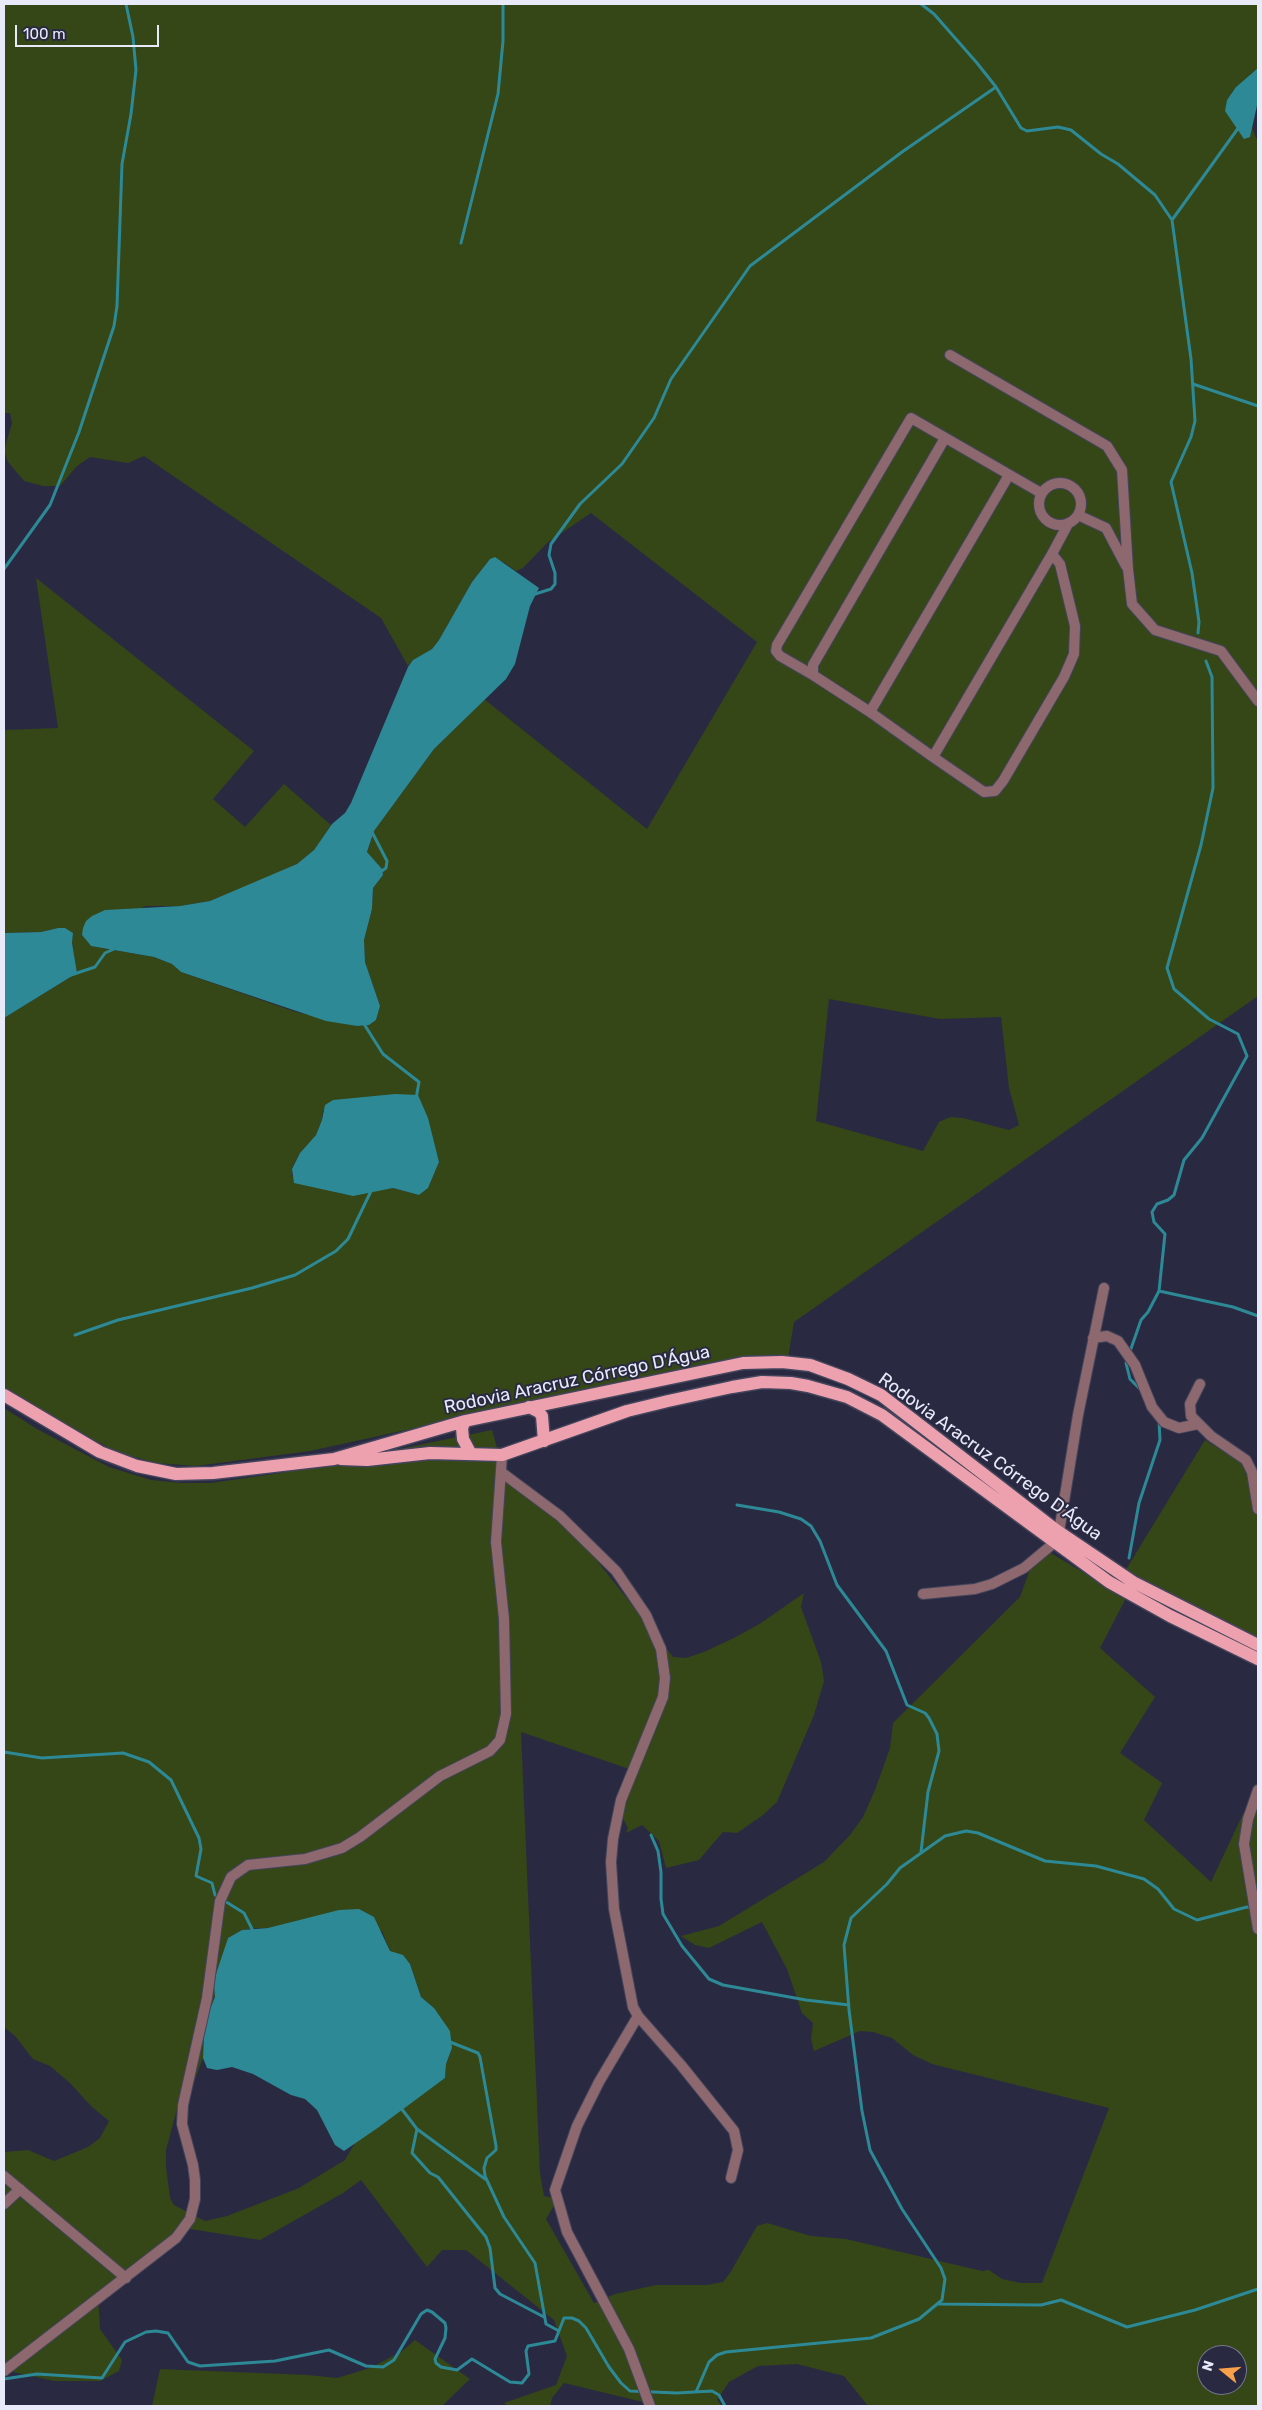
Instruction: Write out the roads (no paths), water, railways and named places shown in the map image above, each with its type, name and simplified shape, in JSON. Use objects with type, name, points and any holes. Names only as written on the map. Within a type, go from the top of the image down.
[{"type":"main road","name":"Rodovia Aracruz Córrego D'Água","points":[[334,1459],[465,1421],[744,1362],[782,1362],[810,1365],[848,1379],[881,1396],[1127,1593],[1258,1659]]},
{"type":"main road","name":"Rodovia Aracruz Córrego D'Água","points":[[4,1394],[100,1452],[137,1466],[176,1474],[213,1472],[334,1459],[367,1460],[430,1453],[502,1455],[627,1411],[732,1386],[776,1382],[808,1386],[847,1397],[882,1415],[1056,1537],[1133,1582],[1258,1645]]},
{"type":"main road","points":[[529,1407],[539,1412],[542,1416],[544,1441]]},
{"type":"main road","points":[[465,1421],[462,1428],[463,1439],[471,1454]]},
{"type":"street","points":[[950,355],[1108,446],[1122,470],[1132,604],[1155,630],[1221,651],[1258,701]]},
{"type":"street","points":[[1041,493],[911,418],[777,645],[776,651],[780,656],[870,712],[984,792],[995,791],[1003,781],[1064,677],[1074,654],[1075,626],[1060,564],[1052,554]]},
{"type":"street","points":[[813,675],[813,665],[817,655],[945,438]]},
{"type":"street","points":[[870,712],[1009,475]]},
{"type":"street","points":[[933,757],[1068,524],[1078,515],[1081,502],[1080,496],[1071,486],[1058,483],[1051,484],[1041,493],[1038,506],[1043,519],[1055,526],[1068,524]]},
{"type":"street","points":[[1078,515],[1106,528],[1128,569]]},
{"type":"street","points":[[923,1594],[975,1589],[992,1584],[1024,1568],[1056,1537],[1104,1288]]},
{"type":"street","points":[[1093,1338],[1111,1336],[1128,1353],[1152,1407],[1164,1422],[1179,1428],[1198,1424]]},
{"type":"street","points":[[1200,1384],[1189,1410],[1193,1420],[1246,1460],[1252,1472],[1258,1509]]},
{"type":"street","points":[[4,2370],[126,2278],[176,2238],[187,2226],[192,2213],[195,2180],[182,2124],[183,2105],[207,1998],[220,1901],[231,1877],[248,1865],[305,1859],[342,1848],[360,1837],[440,1776],[490,1751],[500,1740],[506,1714],[504,1627],[496,1542],[502,1455]]},
{"type":"street","points":[[501,1472],[560,1516],[616,1571],[646,1615],[661,1649],[665,1678],[663,1697],[621,1800],[613,1839],[611,1862],[614,1909],[630,1998],[638,2016],[681,2065],[734,2131],[738,2150],[730,2178]]},
{"type":"street","points":[[1258,1790],[1248,1819],[1244,1844],[1258,1929]]},
{"type":"street","points":[[638,2016],[599,2082],[577,2126],[555,2190],[567,2232],[629,2349],[650,2406]]},
{"type":"street","points":[[4,2176],[126,2278]]},
{"type":"street","points":[[4,2204],[20,2189]]},
{"type":"waterway","points":[[4,569],[50,505],[79,432],[114,326],[117,306],[122,164],[131,114],[136,70],[133,37],[126,4]]},
{"type":"waterway","points":[[461,243],[498,94],[503,41],[503,4]]},
{"type":"waterway","points":[[921,4],[934,14],[977,63],[996,87],[1021,128],[1027,131],[1058,127],[1071,130],[1101,154],[1118,164],[1155,195],[1172,220],[1191,359],[1195,421],[1191,437],[1171,482],[1192,573],[1199,622],[1198,633]]},
{"type":"waterway","points":[[532,595],[551,589],[555,584],[555,573],[549,555],[551,544],[580,504],[622,464],[654,418],[671,379],[750,266],[902,152],[996,87]]},
{"type":"waterway","points":[[1172,220],[1239,127]]},
{"type":"waterway","points":[[1193,384],[1258,406]]},
{"type":"waterway","points":[[1141,1390],[1130,1379],[1126,1363],[1141,1320],[1148,1312],[1159,1291],[1165,1234],[1154,1222],[1152,1212],[1157,1204],[1168,1200],[1174,1195],[1184,1160],[1202,1138],[1247,1056],[1238,1034],[1209,1019],[1174,989],[1167,968],[1201,845],[1213,788],[1212,677],[1206,661]]},
{"type":"waterway","points":[[372,832],[387,861],[386,868],[379,873]]},
{"type":"waterway","points":[[71,975],[95,967],[105,953],[114,949]]},
{"type":"waterway","points":[[364,1024],[383,1054],[419,1082],[416,1099]]},
{"type":"waterway","points":[[75,1335],[118,1320],[252,1288],[295,1275],[336,1251],[348,1239],[372,1189]]},
{"type":"waterway","points":[[1159,1291],[1233,1307],[1258,1316]]},
{"type":"waterway","points":[[1129,1558],[1139,1503],[1160,1440],[1159,1421]]},
{"type":"waterway","points":[[737,1505],[779,1512],[801,1519],[811,1526],[820,1541],[837,1585],[886,1651],[907,1705],[925,1713],[929,1718],[937,1734],[939,1751],[928,1792],[921,1852]]},
{"type":"waterway","points":[[4,1752],[42,1758],[123,1753],[149,1762],[171,1780],[199,1838],[201,1849],[196,1876],[212,1883],[215,1895],[244,1913],[253,1931]]},
{"type":"waterway","points":[[696,2392],[709,2362],[717,2355],[726,2352],[871,2338],[919,2319],[942,2300],[945,2279],[941,2268],[902,2209],[870,2150],[862,2111],[849,2010],[844,1945],[851,1918],[887,1884],[900,1868],[945,1836],[966,1831],[978,1833],[1045,1861],[1096,1866],[1144,1879],[1158,1889],[1174,1909],[1197,1920],[1247,1907],[1253,1908]]},
{"type":"waterway","points":[[651,1835],[658,1851],[663,1914],[682,1946],[709,1979],[723,1985],[806,2000],[849,2005]]},
{"type":"waterway","points":[[450,2042],[478,2053],[480,2057],[496,2146],[496,2150],[487,2158],[484,2168],[485,2176],[504,2217],[535,2263],[546,2324],[559,2331]]},
{"type":"waterway","points":[[401,2108],[417,2129],[485,2179]]},
{"type":"waterway","points":[[417,2129],[412,2153],[430,2173],[438,2177],[486,2237],[490,2248],[495,2288],[500,2294],[544,2317]]},
{"type":"waterway","points":[[938,2304],[1041,2305],[1061,2300],[1127,2327],[1195,2310],[1258,2289]]},
{"type":"waterway","points":[[4,2379],[37,2374],[102,2378],[125,2342],[146,2332],[156,2331],[168,2333],[188,2362],[200,2366],[275,2361],[329,2350],[366,2366],[383,2367],[394,2360],[421,2314],[427,2310],[445,2323],[445,2338],[435,2359],[436,2363],[441,2367],[457,2370],[472,2359],[510,2382],[522,2383],[529,2374],[526,2351],[528,2346],[555,2341],[564,2318],[572,2318],[579,2321],[586,2328],[609,2367],[621,2383],[630,2391],[677,2393],[712,2391],[719,2395],[725,2406]]}]
